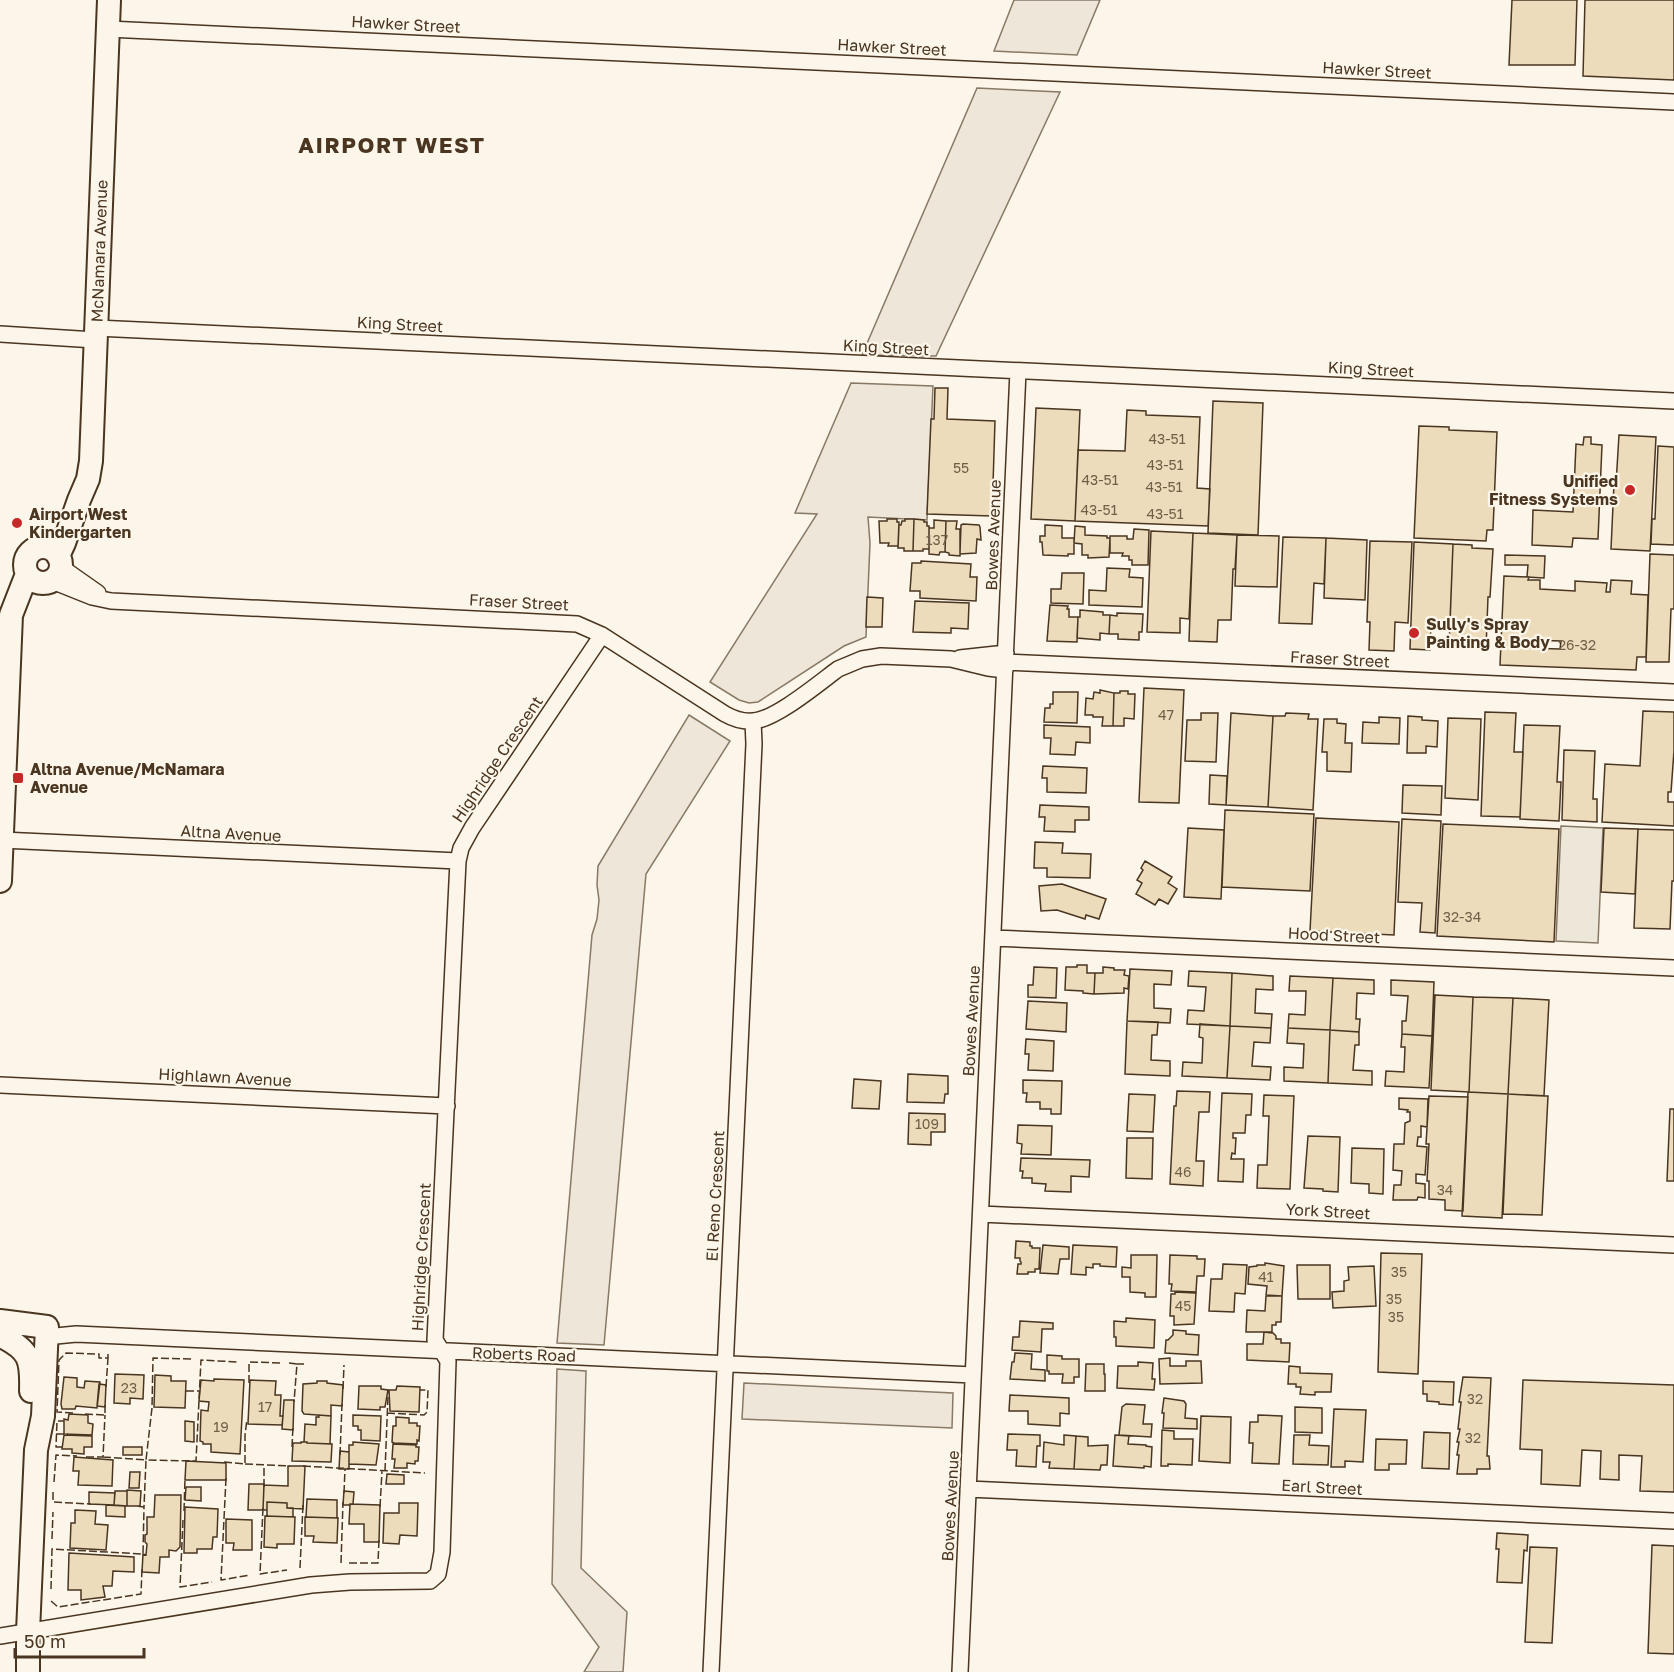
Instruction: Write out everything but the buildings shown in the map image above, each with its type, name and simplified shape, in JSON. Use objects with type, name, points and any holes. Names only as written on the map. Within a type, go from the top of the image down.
[{"type":"street","name":"McNamara Avenue","points":[[0,881],[11,634],[47,568],[64,543],[88,479],[91,461],[109,0]]},
{"type":"street","name":"Hawker Street","points":[[108,29],[1674,102]]},
{"type":"street","name":"King Street","points":[[0,334],[96,334],[1018,371],[1674,401]]},
{"type":"street","name":"Bowes Avenue","points":[[960,1672],[1018,371]]},
{"type":"street","name":"Fraser Street","points":[[47,568],[111,601],[578,624],[602,636],[734,719],[753,721],[770,717],[850,662],[881,656],[951,659],[988,668],[1005,662],[1674,692]]},
{"type":"street","name":"Highridge Crescent","points":[[0,1636],[311,1585],[430,1581],[438,1574],[441,1552],[448,1361],[435,1340],[458,861],[461,848],[472,828],[602,636]]},
{"type":"street","name":"El Reno Crescent","points":[[711,1672],[754,744],[753,721]]},
{"type":"street","name":"Altna Avenue","points":[[2,840],[458,861]]},
{"type":"street","name":"Hood Street","points":[[993,938],[1674,968]]},
{"type":"street","name":"Highlawn Avenue","points":[[0,1085],[447,1106]]},
{"type":"street","name":"York Street","points":[[981,1214],[1674,1245]]},
{"type":"street","name":"Roberts Road","points":[[3,1326],[76,1334],[973,1375]]},
{"type":"street","points":[[3,1326],[11,1341],[21,1348],[32,1369],[30,1428],[36,1455]]},
{"type":"street","points":[[28,1672],[36,1455],[43,1416],[46,1332]]},
{"type":"street","name":"Earl Street","points":[[968,1489],[1674,1521]]},
{"type":"shaded area","points":[[1014,0],[1100,0],[1077,55],[994,51]]},
{"type":"shaded area","points":[[977,88],[1060,92],[936,356],[862,355]]},
{"type":"shaded area","points":[[851,383],[933,386],[927,520],[868,517],[870,543],[866,637],[844,646],[758,702],[749,703],[739,700],[710,682],[817,514],[795,513]]},
{"type":"shaded area","points":[[689,715],[730,741],[646,874],[604,1345],[557,1343],[592,935],[599,900],[598,866]]},
{"type":"shaded area","points":[[1561,826],[1603,828],[1598,943],[1556,941]]},
{"type":"shaded area","points":[[557,1369],[586,1371],[581,1568],[627,1612],[623,1672],[584,1672],[599,1647],[552,1584]]},
{"type":"shaded area","points":[[744,1383],[953,1393],[952,1428],[742,1419]]},
{"type":"fence","points":[[73,1413],[57,1412],[59,1360],[66,1353],[99,1354],[99,1358],[108,1358],[108,1354]]},
{"type":"fence","points":[[106,1387],[108,1358]]},
{"type":"fence","points":[[191,1359],[153,1358],[152,1408],[146,1460],[196,1461],[201,1360],[237,1362]]},
{"type":"fence","points":[[249,1383],[249,1362],[282,1363]]},
{"type":"fence","points":[[289,1363],[297,1364],[294,1402]]},
{"type":"fence","points":[[297,1364],[304,1364]]},
{"type":"fence","points":[[343,1389],[344,1365]]},
{"type":"fence","points":[[387,1413],[424,1415],[427,1412],[428,1390],[420,1390]]},
{"type":"fence","points":[[186,1391],[199,1391]]},
{"type":"fence","points":[[385,1471],[388,1396]]},
{"type":"fence","points":[[340,1455],[342,1404]]},
{"type":"fence","points":[[85,1414],[105,1415],[105,1405]]},
{"type":"fence","points":[[86,1457],[103,1457],[105,1415]]},
{"type":"fence","points":[[224,1462],[245,1464],[247,1419]]},
{"type":"fence","points":[[62,1447],[56,1447],[57,1421],[64,1421]]},
{"type":"fence","points":[[292,1447],[293,1426]]},
{"type":"fence","points":[[56,1434],[68,1434]]},
{"type":"fence","points":[[54,1482],[56,1455],[77,1456]]},
{"type":"fence","points":[[103,1457],[146,1460],[144,1507]]},
{"type":"fence","points":[[245,1464],[290,1466]]},
{"type":"fence","points":[[264,1465],[264,1487]]},
{"type":"fence","points":[[303,1466],[425,1473]]},
{"type":"fence","points":[[344,1493],[345,1469]]},
{"type":"fence","points":[[380,1507],[382,1471]]},
{"type":"fence","points":[[184,1511],[185,1478]]},
{"type":"fence","points":[[226,1478],[221,1580],[250,1575]]},
{"type":"fence","points":[[53,1492],[53,1502],[91,1504]]},
{"type":"fence","points":[[341,1563],[343,1502]]},
{"type":"fence","points":[[300,1568],[303,1505]]},
{"type":"fence","points":[[51,1589],[52,1549],[143,1554],[144,1507],[136,1506]]},
{"type":"fence","points":[[263,1508],[260,1574],[287,1570]]},
{"type":"fence","points":[[52,1539],[53,1512]]},
{"type":"fence","points":[[183,1520],[180,1587],[212,1582]]},
{"type":"fence","points":[[349,1563],[378,1563],[379,1540]]},
{"type":"fence","points":[[51,1601],[58,1607],[141,1594],[142,1569]]},
{"type":"place","name":"Unified Fitness Systems","points":[[1630,490]]},
{"type":"place","name":"Airport West Kindergarten","points":[[17,523]]},
{"type":"place","name":"Sully's Spray Painting & Body","points":[[1414,633]]},
{"type":"place","name":"Altna Avenue/McNamara Avenue","points":[[18,778]]},
{"type":"district","name":"AIRPORT WEST","points":[[392,144]]}]
